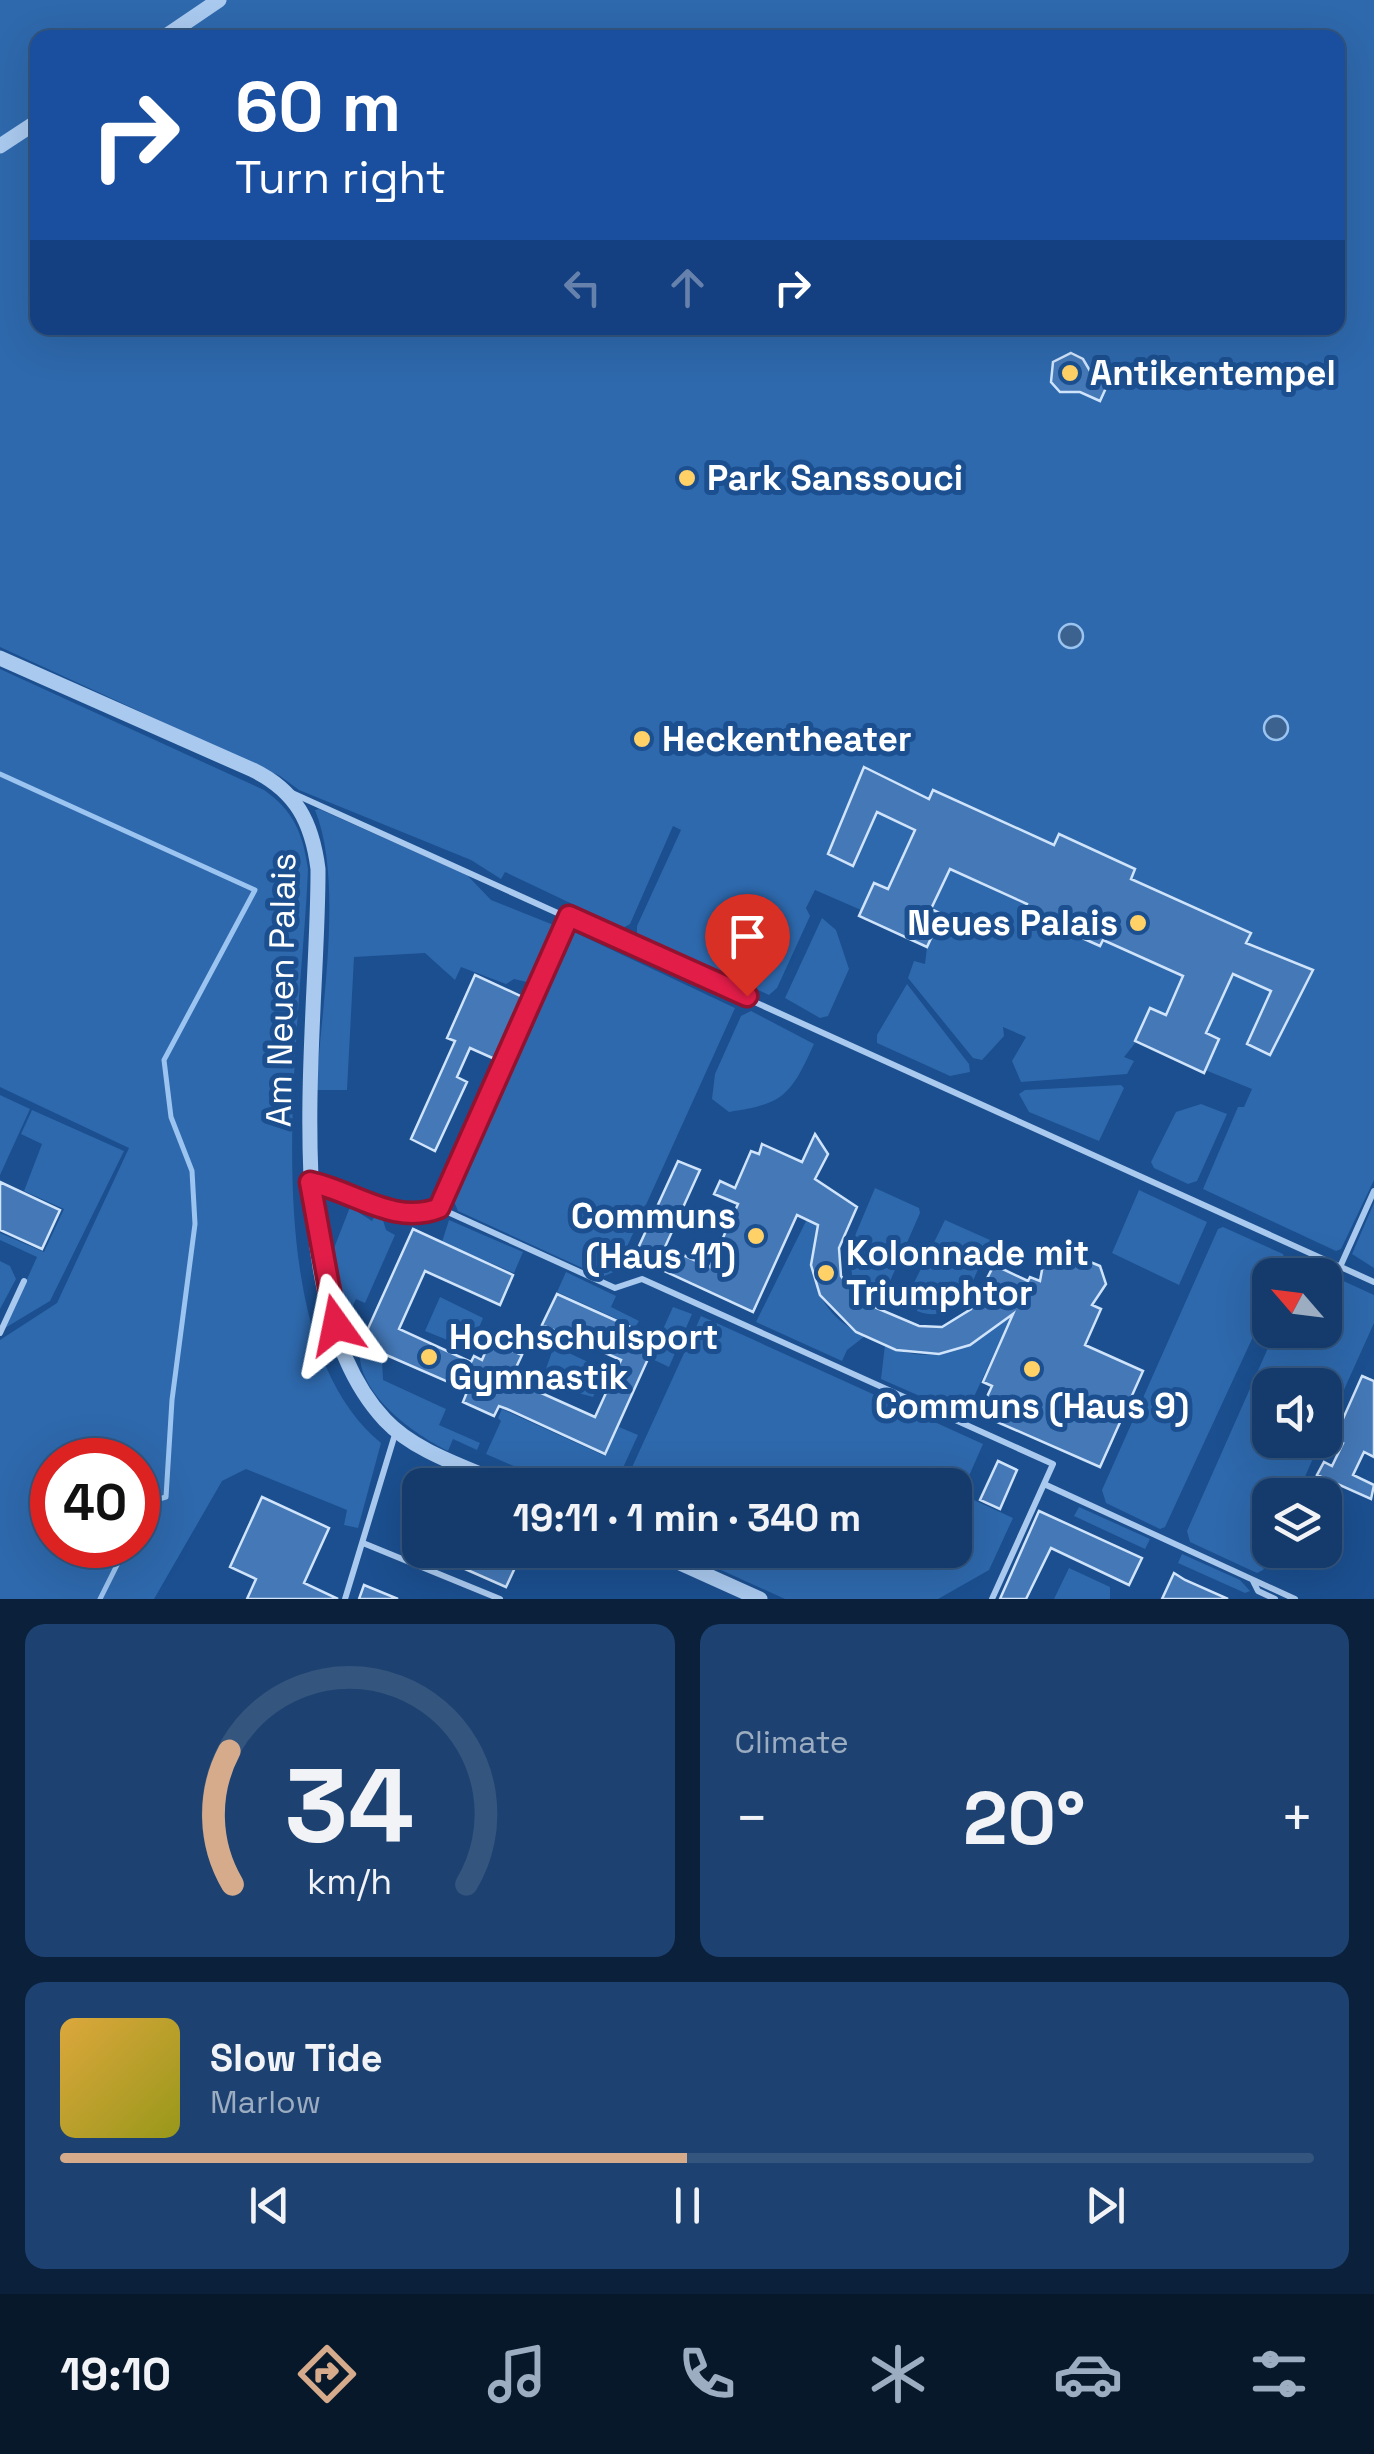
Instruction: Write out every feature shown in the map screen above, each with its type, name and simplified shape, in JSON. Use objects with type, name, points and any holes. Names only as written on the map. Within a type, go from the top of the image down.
[{"type":"street","points":[[173,30],[201,7],[219,0]]},
{"type":"street","points":[[0,146],[30,126]]},
{"type":"street","points":[[0,658],[253,770],[290,793]]},
{"type":"street","name":"Am Neuen Palais","points":[[290,793],[312,834],[318,869],[310,1182],[327,1288],[354,1379],[396,1430],[468,1468]]},
{"type":"street","points":[[690,1568],[760,1599]]},
{"type":"lane","points":[[290,793],[1320,1258]]},
{"type":"lane","points":[[439,1208],[569,916]]},
{"type":"lane","points":[[310,1182],[336,1188],[391,1212],[423,1214],[439,1208],[615,1288],[642,1279],[1052,1464],[992,1599]]},
{"type":"lane","points":[[1342,1263],[1374,1191]]},
{"type":"lane","points":[[1342,1268],[1374,1282]]},
{"type":"lane","points":[[0,1332],[24,1281]]},
{"type":"lane","points":[[345,1599],[396,1430]]},
{"type":"lane","points":[[1044,1484],[1293,1599]]},
{"type":"lane","points":[[362,1544],[500,1599]]},
{"type":"lane","points":[[1252,1580],[1258,1590],[1275,1599]]},
{"type":"shaded area","name":"Park Sanssouci","points":[[0,0],[1374,0],[1374,1180],[1341,1249],[1336,1251],[1203,1189],[1238,1107],[1244,1107],[1252,1089],[1136,1042],[1124,1057],[1134,1061],[1127,1074],[1021,1082],[1012,1061],[1026,1037],[1003,1027],[1004,1036],[982,1060],[973,1058],[908,978],[914,961],[925,964],[927,947],[859,916],[861,910],[815,890],[806,908],[810,916],[777,988],[769,995],[637,935],[637,926],[681,830],[673,826],[630,924],[623,928],[505,872],[501,879],[471,860],[299,790],[280,776],[0,647]]},
{"type":"shaded area","points":[[1066,624],[1076,624],[1083,636],[1076,648],[1066,648],[1059,641],[1059,631]]},
{"type":"shaded area","points":[[0,669],[264,790],[283,806],[300,834],[308,869],[293,1091],[292,1174],[298,1254],[313,1329],[339,1393],[381,1443],[358,1528],[344,1525],[347,1510],[246,1469],[222,1481],[154,1599],[0,1599],[0,1340],[57,1303],[129,1148],[0,1087]]},
{"type":"shaded area","points":[[1276,716],[1285,719],[1285,737],[1276,740],[1267,737],[1264,728],[1267,719]]},
{"type":"shaded area","points":[[315,810],[467,875],[491,900],[561,928],[535,984],[514,979],[506,984],[461,967],[455,980],[425,953],[354,957],[347,1090],[316,1090],[329,909],[324,839]]},
{"type":"shaded area","points":[[822,918],[836,930],[849,969],[828,1016],[820,1018],[785,998]]},
{"type":"shaded area","points":[[569,933],[735,1008],[616,1271],[602,1277],[458,1211],[452,1197]]},
{"type":"shaded area","points":[[907,984],[969,1064],[970,1072],[950,1076],[877,1043],[877,1035]]},
{"type":"shaded area","points":[[751,1011],[814,1044],[799,1075],[784,1094],[763,1105],[729,1112],[712,1099],[715,1074],[741,1016]]},
{"type":"shaded area","points":[[1121,1085],[1124,1088],[1099,1141],[1029,1112],[1019,1094],[1025,1090]]},
{"type":"shaded area","points":[[0,1095],[30,1109],[0,1175]]},
{"type":"shaded area","points":[[1201,1104],[1227,1114],[1197,1181],[1188,1184],[1154,1168],[1151,1162],[1176,1112]]},
{"type":"shaded area","points":[[32,1110],[124,1151],[50,1301],[5,1328],[37,1257],[0,1240],[0,1233],[44,1252],[64,1209],[24,1191],[42,1144],[21,1134]]},
{"type":"shaded area","points":[[875,1188],[919,1208],[920,1213],[887,1288],[870,1289],[852,1275],[849,1250]]},
{"type":"shaded area","points":[[1139,1190],[1207,1222],[1179,1285],[1112,1253]]},
{"type":"shaded area","points":[[1374,1203],[1374,1268],[1352,1254]]},
{"type":"shaded area","points":[[350,1207],[372,1221],[376,1214],[382,1217],[386,1230],[395,1235],[365,1303],[356,1299],[346,1319],[348,1334],[329,1261]]},
{"type":"shaded area","points":[[813,1207],[825,1212],[813,1250],[816,1285],[834,1314],[865,1336],[847,1350],[842,1361],[756,1322]]},
{"type":"shaded area","points":[[449,1220],[523,1252],[514,1273],[442,1242]]},
{"type":"shaded area","points":[[945,1220],[990,1240],[973,1281],[956,1304],[945,1312],[917,1311],[915,1301],[907,1297]]},
{"type":"shaded area","points":[[1223,1227],[1283,1254],[1284,1258],[1252,1258],[1252,1339],[1165,1527],[1160,1529],[1106,1503],[1102,1490],[1218,1229]]},
{"type":"shaded area","points":[[0,1261],[10,1266],[16,1279],[0,1309]]},
{"type":"shaded area","points":[[566,1272],[616,1296],[611,1307],[639,1321],[635,1327],[557,1292]]},
{"type":"shaded area","points":[[1342,1280],[1374,1295],[1374,1323],[1342,1394],[1342,1368],[1259,1368],[1268,1348],[1342,1348]]},
{"type":"shaded area","points":[[440,1297],[483,1318],[470,1349],[425,1331]]},
{"type":"shaded area","points":[[1019,1300],[965,1416],[881,1379],[885,1345],[925,1355],[942,1353],[974,1338]]},
{"type":"shaded area","points":[[673,1307],[692,1314],[669,1367],[650,1358]]},
{"type":"shaded area","points":[[701,1316],[983,1444],[972,1469],[632,1468]]},
{"type":"shaded area","points":[[554,1346],[605,1370],[593,1397],[541,1383]]},
{"type":"shaded area","points":[[360,1348],[382,1359],[383,1380],[446,1409],[439,1425],[480,1443],[477,1450],[453,1439],[448,1451],[403,1422],[367,1380]]},
{"type":"shaded area","points":[[1252,1384],[1252,1458],[1313,1458],[1304,1478],[1252,1478],[1252,1568],[1264,1568],[1257,1573],[1190,1542],[1187,1531]]},
{"type":"shaded area","points":[[502,1409],[605,1456],[619,1427],[638,1435],[623,1468],[518,1468],[486,1454],[501,1421],[498,1418]]},
{"type":"shaded area","points":[[972,1499],[1013,1518],[989,1570],[938,1599],[785,1599],[717,1568],[972,1568]]},
{"type":"shaded area","points":[[1079,1507],[1150,1539],[1145,1549],[1074,1516]]},
{"type":"shaded area","points":[[1182,1554],[1240,1580],[1250,1591],[1245,1593],[1178,1563]]},
{"type":"shaded area","points":[[1069,1568],[1110,1587],[1110,1599],[1054,1599]]},
{"type":"building","name":"Antikentempel","points":[[1071,353],[1083,359],[1090,371],[1110,379],[1100,401],[1080,392],[1060,392],[1051,382],[1053,362]]},
{"type":"building","name":"Neues Palais","points":[[864,767],[929,799],[933,790],[1054,845],[1059,834],[1135,869],[1131,879],[1251,933],[1246,943],[1313,970],[1270,1055],[1247,1044],[1271,991],[1233,974],[1206,1033],[1219,1039],[1204,1073],[1135,1041],[1150,1008],[1166,1015],[1183,976],[1103,940],[1100,946],[1024,912],[1027,904],[950,869],[931,909],[942,914],[927,947],[859,916],[874,883],[888,889],[915,830],[877,812],[853,866],[828,854]]},
{"type":"building","points":[[475,975],[525,998],[497,1060],[470,1048],[457,1077],[467,1082],[435,1151],[411,1139],[455,1041],[447,1038]]},
{"type":"building","points":[[815,1134],[828,1154],[815,1179],[857,1207],[839,1248],[841,1276],[858,1299],[879,1309],[919,1326],[942,1327],[971,1309],[994,1265],[1028,1281],[1030,1277],[1040,1281],[1044,1259],[1059,1249],[1100,1266],[1106,1284],[1092,1305],[1101,1309],[1085,1345],[1143,1371],[1100,1467],[979,1414],[992,1386],[983,1382],[1013,1314],[970,1345],[939,1354],[896,1350],[856,1332],[820,1295],[811,1265],[818,1225],[797,1215],[753,1312],[634,1257],[678,1161],[700,1170],[665,1247],[710,1267],[738,1204],[714,1194],[720,1181],[735,1188],[751,1151],[759,1154],[762,1144],[802,1162]]},
{"type":"building","points":[[0,1182],[60,1210],[42,1249],[0,1230]]},
{"type":"building","points":[[413,1229],[513,1275],[500,1305],[425,1271],[399,1329],[471,1362],[474,1356],[482,1360],[490,1341],[522,1355],[513,1374],[521,1378],[519,1383],[595,1417],[621,1360],[542,1325],[557,1294],[657,1339],[605,1454],[499,1406],[494,1416],[463,1402],[467,1392],[460,1387],[361,1344]]},
{"type":"building","points":[[1362,1376],[1374,1381],[1374,1457],[1364,1452],[1353,1475],[1374,1485],[1371,1499],[1342,1486],[1342,1478],[1317,1475],[1324,1462],[1332,1466],[1336,1458],[1342,1458],[1342,1421]]},
{"type":"building","points":[[998,1461],[1017,1470],[1000,1509],[980,1500]]},
{"type":"building","points":[[262,1497],[329,1528],[304,1583],[338,1599],[247,1599],[256,1579],[230,1567]]},
{"type":"building","points":[[1039,1511],[1142,1558],[1129,1585],[1051,1548],[1026,1599],[1000,1599]]},
{"type":"building","points":[[463,1568],[515,1568],[506,1587]]},
{"type":"building","points":[[1174,1573],[1185,1580],[1228,1599],[1162,1599]]},
{"type":"building","points":[[364,1585],[398,1599],[359,1599]]},
{"type":"waterway","points":[[0,774],[255,890],[164,1060],[171,1117],[192,1171],[195,1224],[172,1400],[166,1497],[160,1499]]},
{"type":"waterway","points":[[100,1599],[116,1568]]},
{"type":"place","name":"Antikentempel","points":[[1070,373]]},
{"type":"place","name":"Park Sanssouci","points":[[687,478]]},
{"type":"place","name":"Heckentheater","points":[[642,739]]},
{"type":"place","name":"Neues Palais","points":[[1138,923]]},
{"type":"place","name":"Communs (Haus 11)","points":[[756,1236]]},
{"type":"place","name":"Kolonnade mit Triumphtor","points":[[826,1273]]},
{"type":"place","name":"Hochschulsport Gymnastik","points":[[429,1357]]},
{"type":"place","name":"Communs (Haus 9)","points":[[1032,1369]]},
{"type":"route","points":[[336,1325],[315,1228],[310,1182],[336,1188],[391,1212],[411,1215],[439,1208],[569,916],[747,996]]}]
